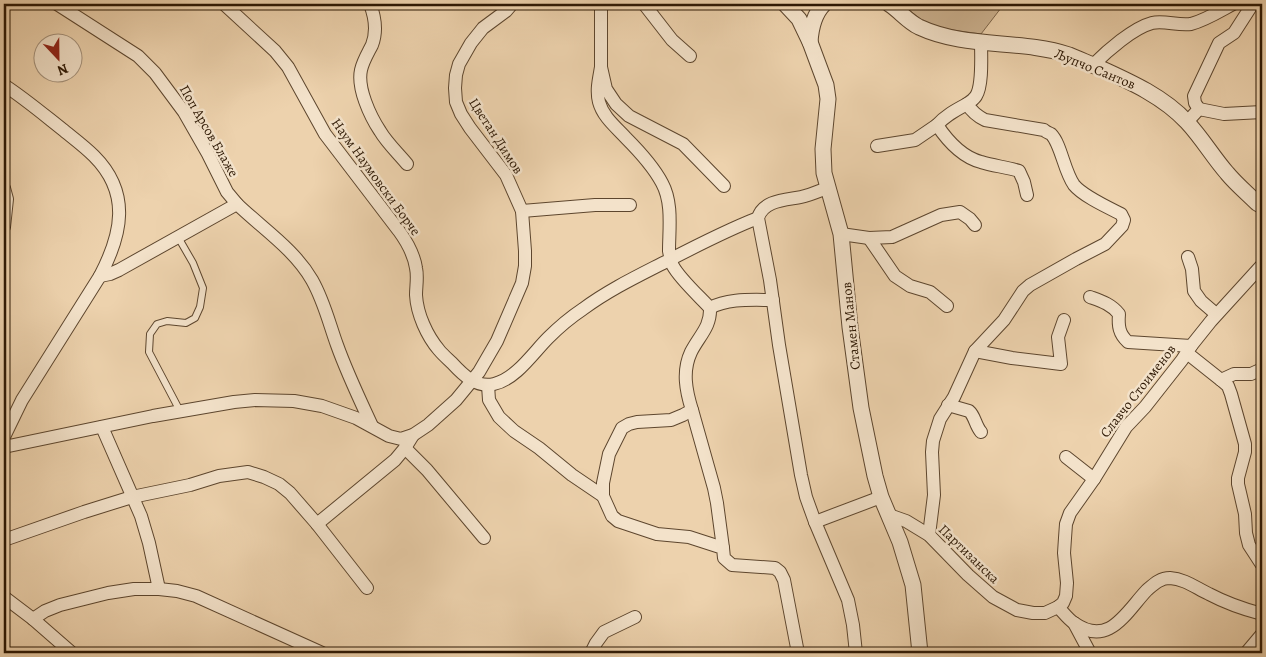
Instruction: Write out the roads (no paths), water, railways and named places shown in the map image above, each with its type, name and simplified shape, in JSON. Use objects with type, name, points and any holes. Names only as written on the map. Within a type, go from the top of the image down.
[{"type":"street","name":"Поп Арсов Блаже","points":[[57,4],[138,56],[156,73],[184,112],[227,192],[257,224],[278,240],[294,256],[312,280],[320,296],[346,368],[372,426]]},
{"type":"street","name":"Наум Наумовски Борче","points":[[224,4],[275,51],[288,67],[324,134],[407,243],[417,270],[416,297],[424,326],[439,350],[461,374],[473,381]]},
{"type":"street","points":[[370,4],[375,16],[374,33],[361,70],[360,81],[364,98],[380,131],[406,164]]},
{"type":"street","name":"Цветан Димов","points":[[413,435],[428,425],[456,400],[473,381],[492,349],[522,283],[525,266],[522,211],[506,175],[461,114],[456,102],[455,88],[459,64],[470,43],[483,28],[506,11],[512,4]]},
{"type":"street","points":[[601,4],[601,67],[598,90],[602,110],[647,160],[663,184],[668,204],[670,259],[678,273],[710,308],[710,318],[706,328],[691,352],[685,380],[714,488],[724,558],[732,565],[775,568],[780,572],[784,580],[798,653]]},
{"type":"street","points":[[644,4],[672,40],[690,56]]},
{"type":"street","name":"Стамен Манов","points":[[785,4],[798,19],[810,42],[826,85],[828,99],[823,149],[824,173],[841,234],[850,327],[861,408],[870,459],[881,497],[900,542],[913,585],[920,653]]},
{"type":"street","points":[[810,42],[814,18],[824,4]]},
{"type":"street","name":"Љупчо Сантов","points":[[890,4],[906,19],[918,26],[945,36],[1045,49],[1070,56],[1136,84],[1169,106],[1187,122],[1228,174],[1262,206]]},
{"type":"street","points":[[1093,65],[1105,53],[1142,26],[1155,22],[1190,24],[1233,4]]},
{"type":"street","points":[[1251,4],[1234,33],[1220,43],[1194,96],[1195,103],[1200,110],[1224,114],[1262,112]]},
{"type":"street","points":[[878,146],[915,140],[938,125],[942,119],[952,112],[967,104],[978,94],[981,73],[980,42]]},
{"type":"street","points":[[601,67],[606,88],[616,104],[629,116],[682,144],[724,186]]},
{"type":"street","points":[[4,85],[95,157],[112,180],[119,204],[116,239],[109,257],[100,276],[22,400],[4,437],[4,447],[180,411],[255,400],[274,400],[322,406],[356,418],[389,436],[401,439],[413,435]]},
{"type":"street","points":[[929,535],[934,495],[933,441],[940,419],[959,386],[975,351],[1004,320],[1030,285],[1076,258],[1106,244],[1124,222],[1121,214],[1081,192],[1075,186],[1051,134],[1044,130],[985,120],[977,116],[967,104]]},
{"type":"street","points":[[1187,122],[1200,110]]},
{"type":"street","points":[[938,125],[945,137],[971,158],[979,162],[1019,171],[1027,195]]},
{"type":"street","points":[[4,188],[7,199],[4,227]]},
{"type":"street","points":[[828,188],[770,204],[760,212],[758,218],[801,475],[815,522],[848,600],[856,653]]},
{"type":"street","points":[[100,276],[119,270],[237,204]]},
{"type":"street","points":[[522,211],[595,205],[630,206]]},
{"type":"street","points":[[841,234],[869,238],[892,236],[941,215],[960,212],[975,225]]},
{"type":"street","points":[[473,381],[488,385],[502,381],[521,366],[565,322],[585,307],[626,282],[670,259],[741,224],[758,218]]},
{"type":"street","points":[[869,238],[895,276],[910,286],[930,292],[947,306]]},
{"type":"street","points":[[1188,257],[1192,269],[1194,291],[1201,301],[1216,314]]},
{"type":"street","name":"Славчо Стоименов","points":[[1058,607],[1066,596],[1067,583],[1064,553],[1066,524],[1073,507],[1094,479],[1126,428],[1145,407],[1216,314],[1262,265]]},
{"type":"street","points":[[1090,296],[1114,308],[1119,314],[1118,326],[1122,337],[1128,342],[1189,350],[1228,386],[1245,444],[1238,484],[1243,501],[1246,533],[1249,545],[1262,565]]},
{"type":"street","points":[[710,308],[718,304],[734,301],[773,300]]},
{"type":"street","points":[[975,351],[1062,364],[1058,337],[1064,320]]},
{"type":"street","points":[[1222,380],[1234,374],[1251,374],[1262,369]]},
{"type":"street","points":[[488,385],[489,400],[499,417],[514,431],[603,496]]},
{"type":"street","points":[[948,405],[969,411],[981,432]]},
{"type":"street","points":[[692,410],[671,420],[637,422],[622,428],[609,454],[603,484],[603,496],[612,516],[618,521],[657,534],[689,537],[723,548]]},
{"type":"street","points":[[102,428],[141,516],[160,589]]},
{"type":"street","points":[[316,524],[395,460],[413,435]]},
{"type":"street","points":[[405,448],[427,470],[484,538]]},
{"type":"street","points":[[1066,457],[1094,479]]},
{"type":"street","points":[[4,540],[132,497],[190,486],[219,476],[248,472],[279,484],[290,493],[367,588]]},
{"type":"street","points":[[815,522],[881,497]]},
{"type":"street","name":"Партизанска","points":[[888,515],[906,521],[929,535],[993,598],[1017,610],[1034,613],[1046,613],[1058,607]]},
{"type":"street","points":[[1074,623],[1093,632],[1109,630],[1126,616],[1156,581],[1169,578],[1188,582],[1208,594],[1240,608],[1262,614]]},
{"type":"street","points":[[33,620],[45,611],[84,598],[134,589],[160,589],[196,596],[322,653]]},
{"type":"street","points":[[4,597],[72,653]]},
{"type":"street","points":[[1058,607],[1074,623],[1090,653]]},
{"type":"street","points":[[591,653],[604,632],[635,617]]},
{"type":"street","points":[[1246,653],[1262,634]]},
{"type":"lane","points":[[178,237],[193,263],[203,288],[200,307],[195,318],[186,323],[167,321],[157,324],[150,334],[148,344],[149,352],[180,411]]}]
